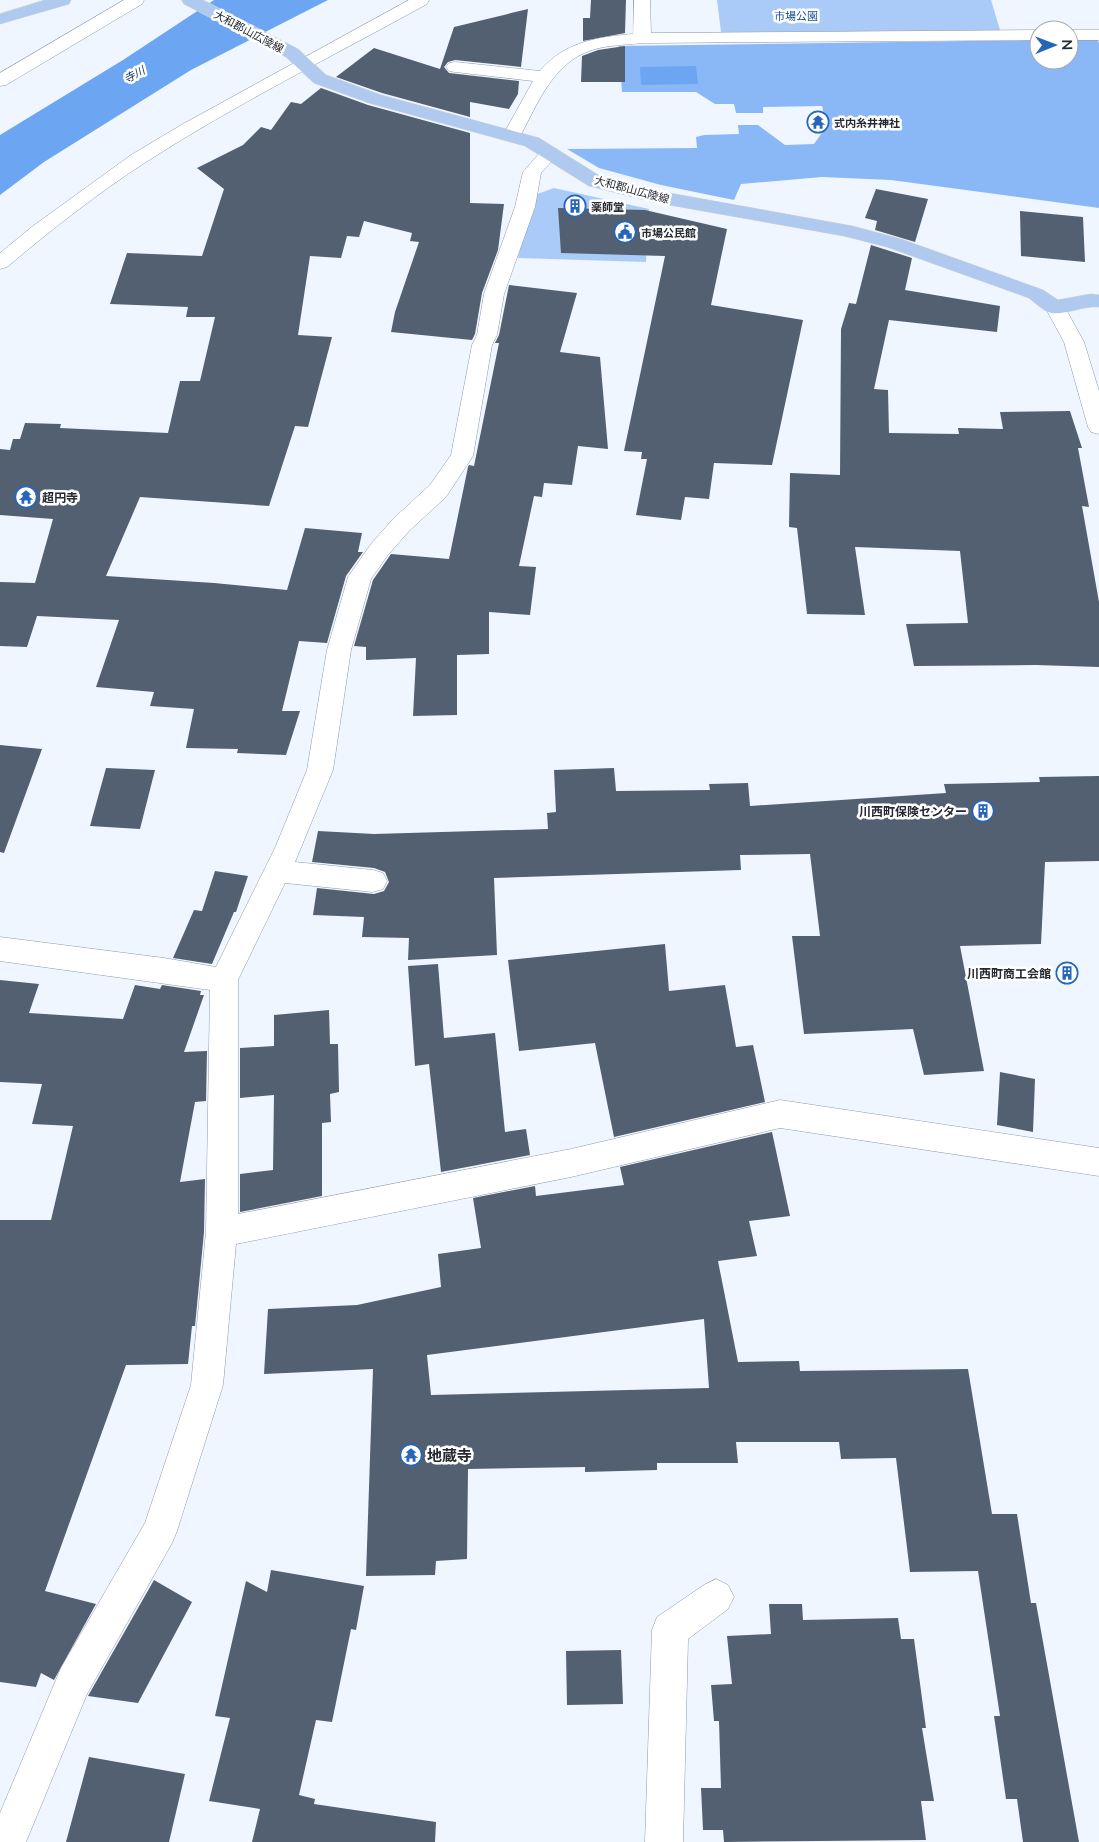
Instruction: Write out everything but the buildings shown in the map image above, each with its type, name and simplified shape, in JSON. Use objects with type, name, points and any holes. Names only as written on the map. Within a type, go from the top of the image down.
[{"type":"main road","points":[[0,18],[63,0]]},
{"type":"main road","name":"大和郡山広陵線","points":[[190,0],[298,59],[320,79],[375,99],[532,142],[596,182],[658,197],[845,230],[894,243],[1036,294],[1055,307]]},
{"type":"main road","points":[[1055,307],[1091,300],[1099,301]]},
{"type":"street","points":[[0,81],[136,0]]},
{"type":"street","points":[[0,263],[40,230],[138,159],[298,59],[421,0]]},
{"type":"street","points":[[642,0],[642,38]]},
{"type":"street","points":[[512,135],[544,78],[570,53],[614,40],[642,38],[1029,35]]},
{"type":"street","points":[[1079,35],[1099,35]]},
{"type":"street","points":[[455,67],[544,78]]},
{"type":"street","points":[[7,1842],[74,1681],[160,1531],[206,1385],[222,1232],[224,980],[277,870],[320,770],[339,650],[360,578],[401,525],[438,491],[462,456],[482,345],[487,335],[494,294],[525,207],[532,172],[550,153]]},
{"type":"street","points":[[1055,307],[1074,342],[1099,426]]},
{"type":"street","points":[[277,870],[373,881]]},
{"type":"street","points":[[0,949],[164,970],[224,980]]},
{"type":"street","points":[[222,1232],[281,1222],[562,1165],[780,1114],[1099,1162]]},
{"type":"street","points":[[664,1842],[670,1630],[716,1597]]},
{"type":"green space","name":"市場公園","points":[[717,0],[991,0],[1000,30],[721,32]]},
{"type":"green space","points":[[554,188],[649,209],[646,262],[518,258],[532,196]]},
{"type":"shaded area","name":"式内糸井神社","points":[[1097,39],[1099,43],[1099,208],[891,180],[822,177],[741,184],[734,200],[661,185],[599,168],[567,149],[697,148],[696,137],[739,134],[738,125],[758,125],[785,145],[814,144],[827,126],[822,106],[763,107],[763,113],[736,113],[734,104],[715,104],[696,92],[622,92],[619,46],[1029,40],[1029,70],[1079,70],[1079,40]]},
{"type":"water","name":"寺川","points":[[214,0],[328,0],[191,70],[44,162],[0,195],[0,135],[123,60]]},
{"type":"water","points":[[696,66],[698,84],[641,85],[640,67]]},
{"type":"place","name":"式内糸井神社","points":[[818,122]]},
{"type":"place","name":"薬師堂","points":[[575,206]]},
{"type":"place","name":"市場公民館","points":[[625,232]]},
{"type":"place","name":"超円寺","points":[[26,497]]},
{"type":"place","name":"川西町保険センター","points":[[983,811]]},
{"type":"place","name":"川西町商工会館","points":[[1067,973]]},
{"type":"place","name":"地蔵寺","points":[[411,1455]]}]
